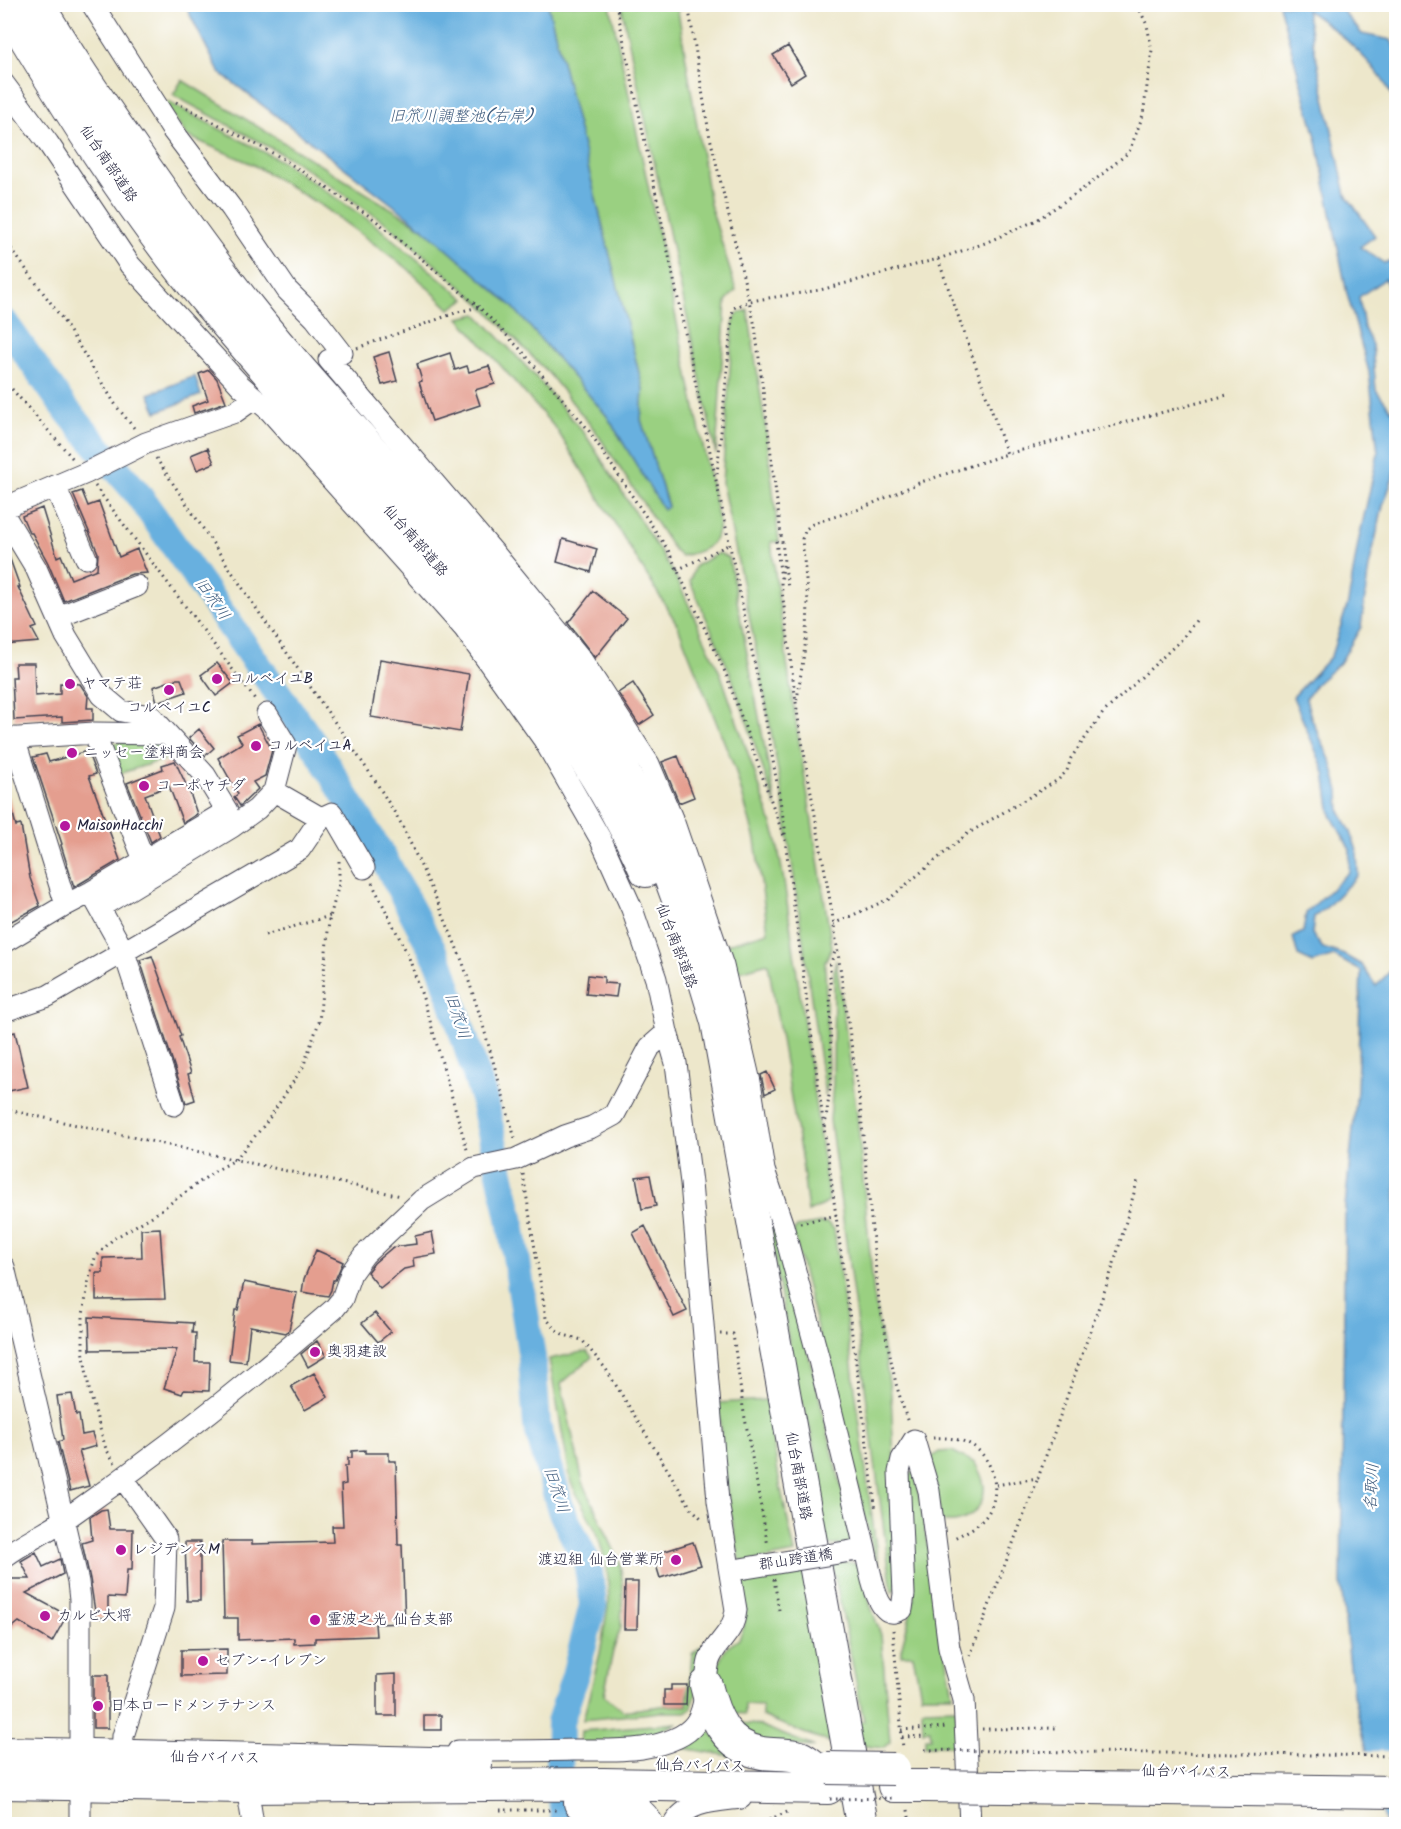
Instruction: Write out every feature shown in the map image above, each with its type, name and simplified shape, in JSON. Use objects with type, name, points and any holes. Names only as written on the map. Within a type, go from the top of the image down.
[{"type":"highway","name":"仙台南部道路","points":[[5,4],[96,149],[208,303],[438,567],[519,665],[601,783],[636,849],[675,938],[705,1023],[736,1126]]},
{"type":"highway","name":"仙台南部道路","points":[[39,4],[90,86],[186,227],[230,285],[289,357],[460,548],[531,634],[590,716],[623,771],[657,844],[690,931],[717,1022],[862,1824]]},
{"type":"highway","points":[[706,1685],[714,1714],[734,1741],[760,1753],[800,1757],[823,1782]]},
{"type":"highway","name":"仙台バイパス","points":[[4,1753],[79,1771],[247,1786],[392,1786],[493,1782]]},
{"type":"highway","name":"仙台バイパス","points":[[4,1783],[79,1771],[122,1757],[325,1760],[493,1782]]},
{"type":"highway","name":"仙台バイパス","points":[[603,1776],[823,1782],[908,1775],[1396,1775]]},
{"type":"highway","name":"仙台バイパス","points":[[908,1775],[1396,1792]]},
{"type":"highway","points":[[493,1782],[603,1776],[616,1804],[631,1809],[647,1824]]},
{"type":"street","points":[[92,4],[172,131],[232,209],[287,290],[315,318],[336,357],[580,659],[649,764],[674,823],[723,966],[750,1082],[764,1170],[783,1226],[819,1360],[858,1550],[878,1600],[886,1611],[892,1613],[902,1609],[904,1602],[899,1472],[902,1459],[914,1440]]},
{"type":"street","points":[[4,84],[48,142],[130,265],[241,386],[270,411],[464,628],[544,740],[600,838],[632,909],[656,979],[676,1063],[691,1183],[718,1501],[735,1570],[735,1622],[710,1660],[702,1706],[696,1723],[685,1733],[642,1748],[603,1776],[493,1782]]},
{"type":"street","points":[[4,508],[142,445],[235,412],[255,398]]},
{"type":"street","points":[[56,486],[86,558]]},
{"type":"street","points":[[4,515],[36,568],[66,636],[102,695],[121,711],[151,716],[165,734],[205,775],[227,811],[144,860],[98,904]]},
{"type":"street","points":[[58,617],[108,590],[137,586]]},
{"type":"street","points":[[4,942],[66,905],[98,904],[232,826],[278,793],[286,745],[267,714]]},
{"type":"street","points":[[66,905],[9,738],[94,733],[165,734]]},
{"type":"street","points":[[94,733],[144,860]]},
{"type":"street","points":[[278,793],[318,816],[332,813],[364,868]]},
{"type":"street","points":[[4,1011],[48,996],[122,949],[300,849],[318,816]]},
{"type":"street","points":[[98,904],[122,949],[174,1105]]},
{"type":"street","points":[[4,1557],[64,1520],[123,1478],[268,1367],[334,1309],[342,1299],[351,1273],[364,1255],[422,1200],[472,1169],[518,1158],[565,1136],[592,1127],[614,1115],[650,1047],[667,1032]]},
{"type":"street","points":[[4,1267],[81,1600],[80,1824]]},
{"type":"street","points":[[914,1440],[929,1491],[949,1648],[964,1700],[970,1824]]},
{"type":"street","points":[[122,1757],[123,1736],[164,1608],[166,1539],[123,1478]]},
{"type":"street","name":"郡山跨道橋","points":[[735,1570],[858,1550]]},
{"type":"street","points":[[674,1824],[678,1817],[698,1804],[823,1782]]},
{"type":"street","points":[[247,1786],[253,1824]]},
{"type":"path","points":[[616,4],[762,699],[785,828],[784,840]]},
{"type":"path","points":[[688,4],[709,133],[755,326],[788,588]]},
{"type":"path","points":[[716,479],[733,308],[750,301],[820,290],[938,259],[985,243],[1037,220],[1090,184],[1129,152],[1143,115],[1152,50],[1148,25],[1137,4]]},
{"type":"path","points":[[173,101],[280,157],[374,219],[479,307],[522,351],[587,428],[668,550],[726,674],[784,840],[876,1512]]},
{"type":"path","points":[[4,239],[61,317],[142,445],[376,782],[402,825],[463,963],[482,1022],[518,1158],[546,1318],[564,1335],[582,1340],[606,1369],[691,1508],[703,1520],[722,1523]]},
{"type":"path","points":[[938,259],[1007,454]]},
{"type":"path","points":[[336,357],[458,312],[479,307]]},
{"type":"path","points":[[4,380],[89,471],[198,625],[267,714]]},
{"type":"path","points":[[796,706],[807,633],[808,601],[802,539],[806,529],[814,523],[860,509],[921,482],[1007,454],[1227,395]]},
{"type":"path","points":[[776,541],[796,706],[833,924],[860,1104],[879,1302],[896,1384],[914,1440],[940,1438],[961,1440],[977,1448],[990,1466],[996,1485],[992,1506],[980,1524],[936,1547]]},
{"type":"path","points":[[677,570],[730,544]]},
{"type":"path","points":[[781,583],[784,558]]},
{"type":"path","points":[[833,924],[889,899],[967,834],[1058,780],[1067,771],[1071,758],[1103,713],[1181,640],[1198,618]]},
{"type":"path","points":[[123,1478],[106,1449],[89,1389],[83,1349],[83,1315],[95,1258],[113,1239],[154,1215],[215,1171],[235,1160],[266,1123],[303,1067],[319,1022],[330,916],[339,884],[339,860]]},
{"type":"path","points":[[364,868],[408,955],[426,1007],[472,1169]]},
{"type":"path","points":[[265,935],[330,916]]},
{"type":"path","points":[[825,1131],[831,1080],[830,964],[836,947]]},
{"type":"path","points":[[4,1109],[422,1200]]},
{"type":"path","points":[[959,1685],[1038,1479],[1113,1267],[1138,1179]]},
{"type":"path","points":[[783,1226],[837,1215]]},
{"type":"path","points":[[704,1333],[733,1334],[743,1407],[769,1552]]},
{"type":"path","points":[[996,1485],[1038,1479]]},
{"type":"path","points":[[773,1575],[779,1610]]},
{"type":"path","points":[[892,1613],[901,1730],[908,1775]]},
{"type":"path","points":[[901,1730],[965,1727],[1058,1728]]},
{"type":"path","points":[[902,1737],[927,1736]]},
{"type":"path","points":[[823,1782],[908,1775],[1396,1756]]},
{"type":"path","points":[[493,1782],[560,1810]]},
{"type":"green space","points":[[548,5],[610,5],[718,517],[719,526],[714,540],[704,549],[690,554],[681,556],[674,550],[596,432],[550,375],[480,303],[390,226],[293,160],[173,95],[182,80],[423,228],[512,306],[607,416],[663,508],[668,506],[641,420],[643,389]]},
{"type":"green space","points":[[621,5],[677,5],[710,204],[736,290],[726,301],[716,454]]},
{"type":"green space","points":[[168,102],[281,161],[373,223],[465,299],[450,309],[407,268],[322,206],[252,164],[187,136],[165,104]]},
{"type":"green space","points":[[748,310],[766,431],[779,542],[771,542],[790,685],[832,947],[825,962],[828,1076],[825,1096],[782,793],[722,483],[733,325],[737,314]]},
{"type":"green space","points":[[477,314],[585,434],[675,575],[721,675],[776,837],[784,881],[829,1202],[808,1212],[802,1162],[768,963],[736,972],[727,944],[768,932],[755,840],[735,769],[677,624],[557,430],[459,318]]},
{"type":"green space","points":[[719,553],[729,558],[776,807],[731,675],[690,581],[695,566]]},
{"type":"green space","points":[[163,737],[178,755],[118,774],[105,744]]},
{"type":"green space","points":[[836,960],[857,1114],[874,1297],[891,1394],[897,1587],[892,1592],[830,1120]]},
{"type":"green space","points":[[761,1184],[787,1266],[853,1535],[849,1544],[826,1546],[822,1530],[820,1482],[810,1429],[796,1382]]},
{"type":"green space","points":[[827,1223],[834,1229],[880,1578],[793,1232],[797,1227]]},
{"type":"green space","points":[[587,1351],[592,1357],[561,1384],[583,1482],[620,1563],[623,1586],[621,1627],[613,1651],[604,1695],[623,1711],[662,1706],[687,1706],[692,1654],[709,1640],[698,1658],[696,1695],[691,1709],[686,1712],[661,1712],[583,1720],[600,1653],[609,1600],[607,1567],[597,1533],[571,1483],[549,1359]]},
{"type":"green space","points":[[766,1400],[781,1490],[795,1553],[743,1563],[739,1557],[728,1498],[718,1403]]},
{"type":"green space","points":[[952,1451],[975,1463],[981,1474],[984,1494],[972,1514],[965,1519],[949,1522],[941,1521],[931,1458],[939,1452]]},
{"type":"green space","points":[[912,1472],[915,1472],[953,1695],[921,1695],[913,1655],[901,1655],[914,1600],[908,1478]]},
{"type":"green space","points":[[847,1562],[860,1565],[881,1635],[890,1742],[883,1748],[858,1745],[854,1723],[864,1721],[832,1563]]},
{"type":"green space","points":[[803,1568],[836,1744],[762,1716],[762,1705],[745,1704],[745,1714],[723,1712],[716,1670],[725,1649],[739,1639],[744,1627],[746,1613],[743,1583],[747,1578]]},
{"type":"green space","points":[[956,1708],[958,1746],[925,1746],[925,1738],[931,1738],[930,1730],[923,1731],[922,1709]]},
{"type":"green space","points":[[729,1722],[759,1725],[815,1747],[768,1744]]},
{"type":"green space","points":[[678,1723],[636,1741],[580,1743],[581,1731]]},
{"type":"green space","points":[[703,1725],[737,1757],[682,1748]]},
{"type":"water","name":"旧笊川調整池(右岸)","points":[[185,5],[548,5],[643,389],[641,420],[668,507],[663,509],[607,416],[512,306],[423,228],[219,72]]},
{"type":"water","name":"名取川","points":[[1279,5],[1338,5],[1362,34],[1391,40],[1396,50],[1396,110],[1392,96],[1373,67],[1332,28],[1306,10],[1346,195],[1375,236],[1360,247],[1384,263],[1396,260],[1396,290],[1392,297],[1385,279],[1359,297],[1364,328],[1372,345],[1376,390],[1394,413],[1396,469],[1383,506],[1369,567],[1361,627],[1340,663],[1316,684],[1306,699],[1311,717],[1332,764],[1339,791],[1340,811],[1351,832],[1357,851],[1358,875],[1314,917],[1312,934],[1323,948],[1344,955],[1362,965],[1376,986],[1396,965],[1396,1824],[1385,1824],[1353,1694],[1341,1585],[1345,1207],[1357,1090],[1361,971],[1334,956],[1313,963],[1298,956],[1293,937],[1303,932],[1306,913],[1349,872],[1350,850],[1331,815],[1325,773],[1293,697],[1331,656],[1348,603],[1358,543],[1378,453],[1369,372],[1347,294],[1316,137]]},
{"type":"water","points":[[195,376],[201,395],[157,412],[149,394]]},
{"type":"pier","points":[[1364,1751],[1396,1751],[1396,1802],[1376,1802]]},
{"type":"building","points":[[788,46],[805,74],[791,83],[773,55]]},
{"type":"building","points":[[389,352],[397,381],[382,385],[373,357]]},
{"type":"building","points":[[450,353],[455,370],[467,366],[469,372],[489,366],[495,384],[475,390],[480,405],[432,421],[419,382],[422,381],[417,364]]},
{"type":"building","points":[[209,370],[217,379],[226,402],[194,413],[192,406],[208,400],[199,374]]},
{"type":"building","points":[[208,448],[214,463],[197,470],[191,455]]},
{"type":"building","points":[[82,491],[88,506],[99,502],[119,557],[137,549],[147,573],[132,574],[64,601],[48,563],[22,516],[42,508],[57,557],[61,555],[71,579],[97,569],[98,553],[73,494]]},
{"type":"building","points":[[563,539],[597,549],[591,572],[557,562]]},
{"type":"building","points":[[6,548],[20,587],[18,587],[37,627],[32,629],[39,642],[4,645]]},
{"type":"building","points":[[593,591],[627,618],[595,658],[568,623]]},
{"type":"building","points":[[380,659],[469,674],[460,732],[371,717]]},
{"type":"building","points":[[15,663],[34,663],[35,696],[60,694],[60,683],[80,684],[88,696],[87,708],[93,708],[93,720],[62,722],[62,717],[14,720],[12,677],[16,677]]},
{"type":"building","name":"コルベイユB","points":[[217,663],[233,683],[216,696],[201,675]]},
{"type":"building","name":"コルベイユC","points":[[181,679],[186,692],[157,702],[153,687]]},
{"type":"building","points":[[633,683],[654,715],[639,725],[618,693]]},
{"type":"building","points":[[258,724],[272,750],[265,776],[253,782],[258,789],[240,806],[234,797],[238,794],[218,758],[242,743],[237,735]]},
{"type":"building","points":[[199,729],[214,748],[205,756],[189,738]]},
{"type":"building","points":[[87,751],[96,774],[89,776],[120,860],[74,887],[33,757],[46,754],[49,762]]},
{"type":"building","points":[[678,756],[694,797],[679,803],[662,762]]},
{"type":"building","points":[[175,761],[197,814],[183,823],[169,786],[145,795],[160,836],[151,842],[127,783],[163,769],[162,765]]},
{"type":"building","points":[[9,797],[16,826],[21,825],[30,878],[40,906],[4,925],[4,798]]},
{"type":"building","points":[[152,956],[181,1036],[179,1037],[191,1073],[188,1074],[195,1100],[186,1103],[140,960]]},
{"type":"building","points":[[588,975],[604,977],[604,983],[618,984],[616,997],[586,994]]},
{"type":"building","points":[[15,1032],[28,1087],[4,1092],[4,1035]]},
{"type":"building","points":[[767,1072],[775,1089],[765,1094],[761,1075]]},
{"type":"building","points":[[650,1175],[656,1206],[642,1209],[636,1177]]},
{"type":"building","points":[[645,1226],[687,1311],[674,1317],[633,1233]]},
{"type":"building","points":[[160,1228],[165,1299],[96,1300],[96,1273],[103,1273],[103,1258],[142,1257],[141,1229]]},
{"type":"building","points":[[432,1232],[436,1254],[413,1258],[414,1267],[404,1269],[380,1288],[367,1272],[374,1263],[393,1247],[416,1244],[415,1236]]},
{"type":"building","points":[[316,1250],[343,1262],[333,1280],[328,1296],[302,1292],[304,1279]]},
{"type":"building","points":[[244,1282],[297,1293],[289,1330],[286,1333],[250,1326],[246,1362],[229,1360],[235,1310],[238,1310]]},
{"type":"building","points":[[375,1313],[391,1332],[378,1342],[362,1323]]},
{"type":"building","points":[[89,1317],[193,1323],[192,1333],[196,1333],[195,1362],[210,1362],[209,1391],[184,1390],[182,1394],[164,1388],[177,1349],[90,1350]]},
{"type":"building","points":[[317,1341],[326,1356],[308,1367],[301,1354]]},
{"type":"building","points":[[314,1373],[328,1397],[305,1410],[291,1386]]},
{"type":"building","points":[[72,1394],[76,1415],[79,1415],[82,1435],[92,1433],[96,1446],[79,1451],[89,1486],[70,1491],[58,1442],[63,1440],[57,1396]]},
{"type":"building","points":[[365,1450],[365,1453],[389,1453],[389,1461],[396,1461],[398,1545],[402,1545],[405,1623],[375,1624],[376,1636],[315,1638],[315,1643],[294,1644],[294,1638],[238,1640],[238,1618],[224,1618],[222,1541],[252,1541],[252,1544],[333,1542],[332,1526],[343,1526],[341,1485],[346,1484],[345,1466],[348,1466],[348,1458],[352,1458],[352,1451]]},
{"type":"building","points":[[107,1509],[110,1529],[133,1529],[132,1570],[127,1570],[125,1598],[108,1597],[108,1618],[96,1618],[82,1543],[92,1540],[90,1517]]},
{"type":"building","points":[[185,1542],[200,1542],[200,1601],[187,1601]]},
{"type":"building","points":[[693,1542],[701,1565],[660,1578],[653,1555]]},
{"type":"building","points":[[36,1552],[43,1567],[60,1559],[63,1574],[26,1593],[67,1615],[52,1642],[19,1622],[4,1634],[4,1579],[30,1579],[21,1561]]},
{"type":"building","points":[[625,1582],[638,1582],[637,1629],[624,1629]]},
{"type":"building","points":[[227,1649],[227,1675],[181,1676],[181,1650]]},
{"type":"building","points":[[396,1674],[396,1716],[377,1716],[377,1675]]},
{"type":"building","points":[[93,1675],[108,1675],[108,1728],[93,1728]]},
{"type":"building","points":[[671,1685],[687,1685],[686,1705],[664,1705],[664,1690],[671,1690]]},
{"type":"building","points":[[424,1715],[441,1715],[441,1730],[424,1730]]},
{"type":"waterway","name":"旧笊川","points":[[4,322],[64,407],[137,493],[317,749],[389,868],[441,966],[483,1096],[510,1218],[532,1358],[537,1425],[561,1510],[588,1565],[593,1605],[575,1676],[560,1722],[559,1777],[565,1824]]},
{"type":"place","name":"コルベイユB","points":[[217,679]]},
{"type":"place","name":"ヤマテ荘","points":[[70,684]]},
{"type":"place","name":"コルベイユC","points":[[169,690]]},
{"type":"place","name":"コルベイユA","points":[[256,746]]},
{"type":"place","name":"ニッセー塗料商会","points":[[72,753]]},
{"type":"place","name":"コーポヤチダ","points":[[144,786]]},
{"type":"place","name":"MaisonHacchi","points":[[65,826]]},
{"type":"place","name":"奥羽建設","points":[[315,1352]]},
{"type":"place","name":"レジデンスM","points":[[121,1550]]},
{"type":"place","name":"渡辺組 仙台営業所","points":[[676,1560]]},
{"type":"place","name":"カルビ大将","points":[[45,1616]]},
{"type":"place","name":"霊波之光 仙台支部","points":[[315,1620]]},
{"type":"place","name":"セブン-イレブン","points":[[203,1661]]},
{"type":"place","name":"日本ロードメンテナンス","points":[[98,1706]]}]
